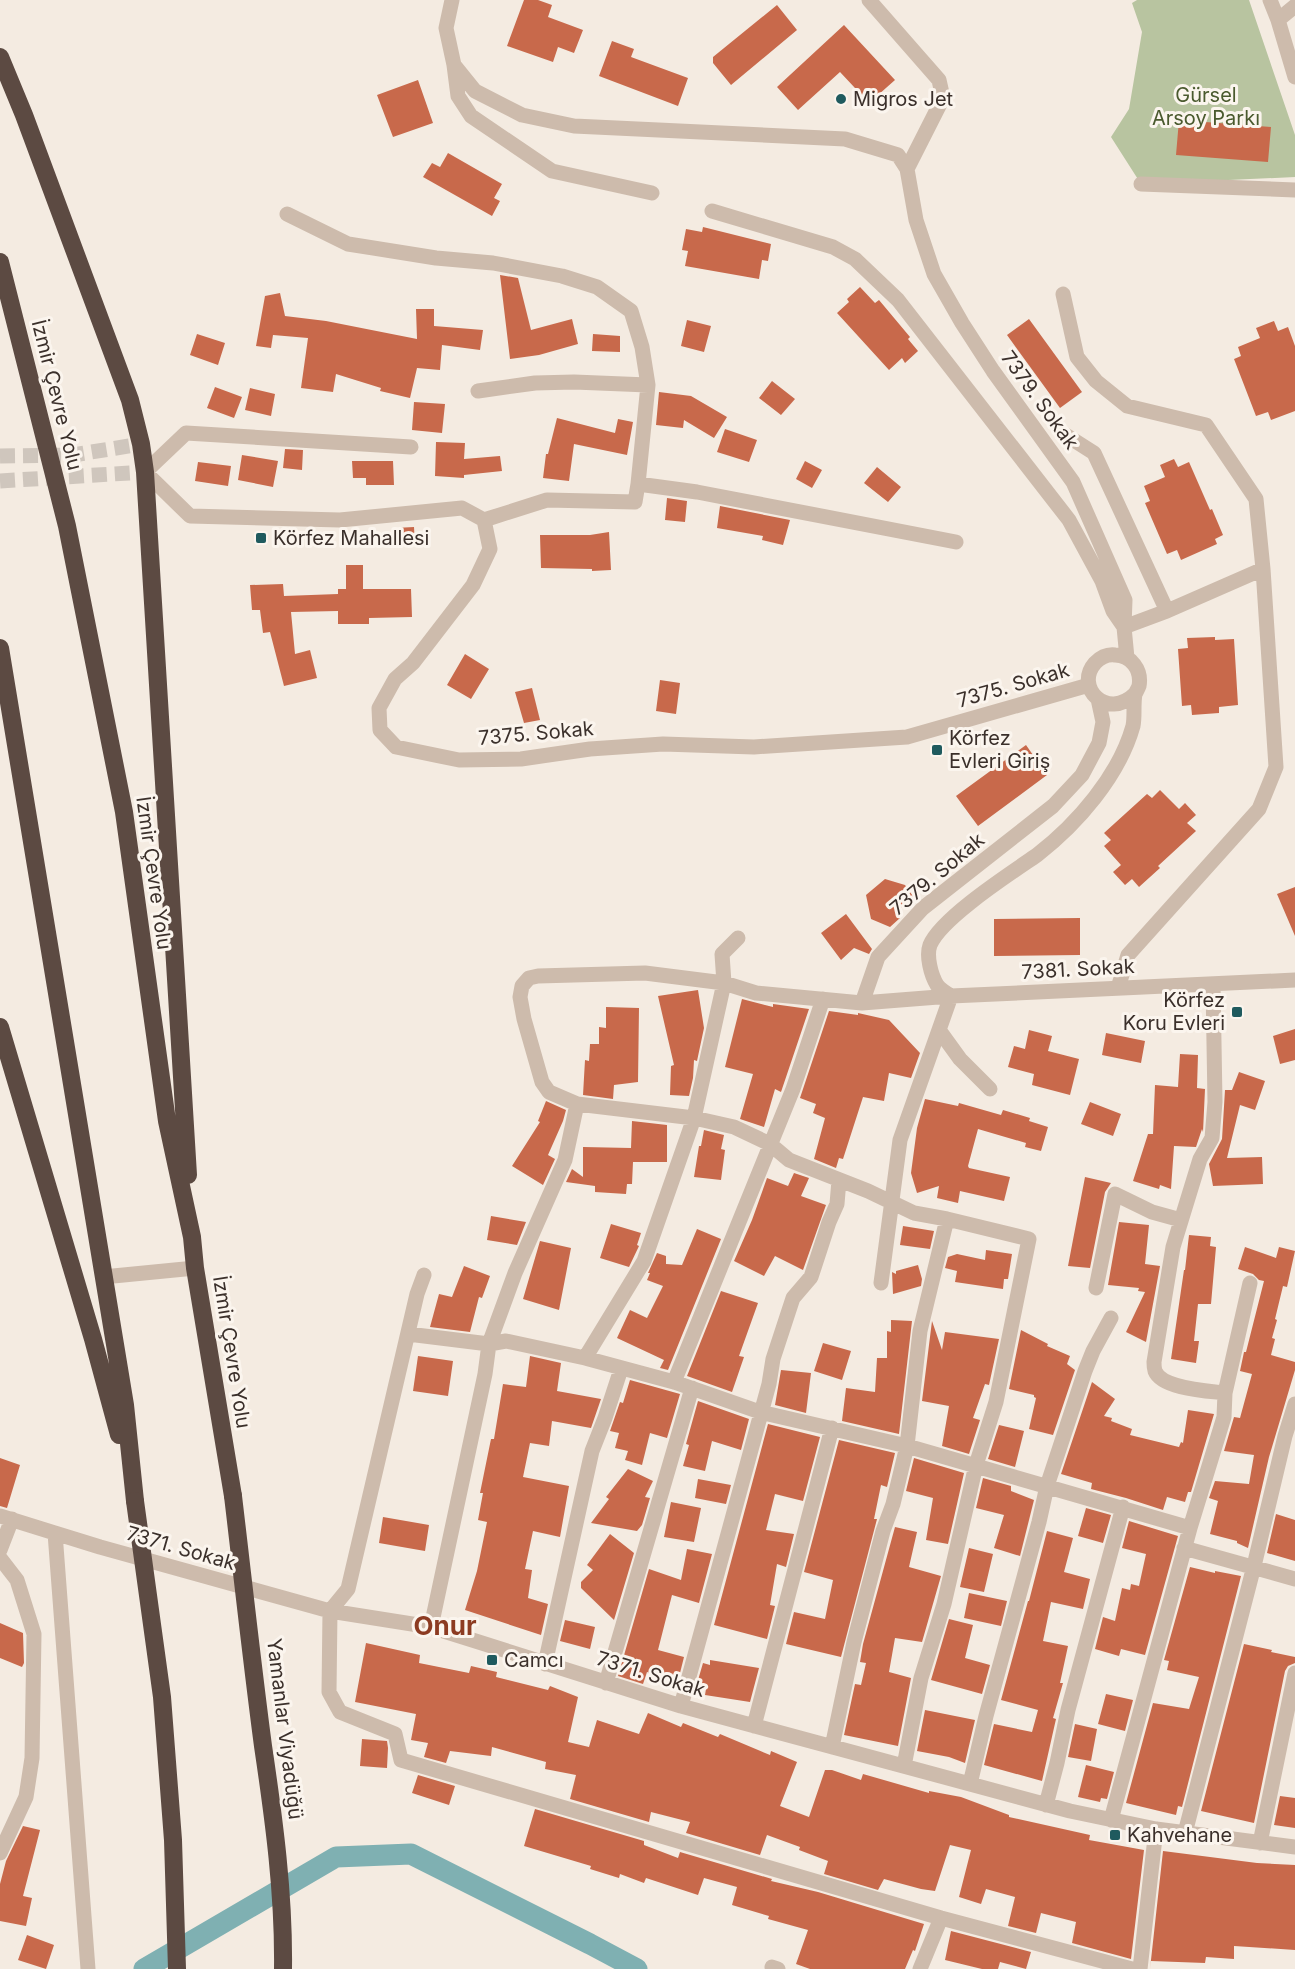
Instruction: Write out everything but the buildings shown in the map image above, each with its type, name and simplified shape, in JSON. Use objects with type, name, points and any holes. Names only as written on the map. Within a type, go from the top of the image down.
[{"type":"highway","points":[[0,57],[24,115],[130,400],[141,444],[145,472],[192,1237]]},
{"type":"highway","name":"İzmir Çevre Yolu","points":[[0,262],[67,526],[124,812],[167,1121],[192,1237],[195,1268],[233,1496]]},
{"type":"highway","points":[[0,648],[124,1405],[162,1697],[173,1840],[177,1969]]},
{"type":"highway","points":[[0,1027],[93,1339],[135,1501]]},
{"type":"highway","name":"Yamanlar Viyadüğü","points":[[233,1496],[277,1843],[284,1969]]},
{"type":"street","points":[[452,0],[446,28],[458,96],[471,116],[552,171],[652,193]]},
{"type":"street","points":[[869,0],[939,80],[943,98],[907,169]]},
{"type":"street","points":[[1270,0],[1295,77]]},
{"type":"street","points":[[1278,20],[1295,6]]},
{"type":"street","points":[[454,65],[476,91],[522,116],[546,122],[574,126],[845,139],[898,155],[907,169]]},
{"type":"street","name":"7379. Sokak","points":[[907,169],[916,220],[934,274],[962,324],[993,371],[1073,482],[1125,600],[1124,627],[1127,658],[1138,670],[1133,724],[1125,749],[1079,818],[1046,848],[957,914],[940,930],[930,946],[929,961],[932,975],[938,987],[951,996]]},
{"type":"street","points":[[1141,184],[1295,190]]},
{"type":"street","points":[[712,211],[833,247],[855,259],[898,300],[1069,520],[1102,581],[1113,611],[1124,627],[1263,569]]},
{"type":"street","points":[[287,214],[348,244],[436,258],[492,263],[562,276],[597,287],[631,311],[642,347],[648,385],[635,502],[547,500],[484,520],[462,507],[340,520],[190,516],[145,472],[186,433],[411,447]]},
{"type":"street","points":[[1063,294],[1077,357],[1096,381],[1127,406],[1206,425],[1257,499],[1263,569],[1276,767],[1259,809],[1128,955],[1118,988]]},
{"type":"street","points":[[478,391],[535,383],[648,385]]},
{"type":"street","points":[[1061,432],[1094,453],[1167,611]]},
{"type":"street","points":[[638,484],[697,492],[956,542]]},
{"type":"street","name":"7375. Sokak","points":[[484,520],[490,549],[473,585],[413,663],[395,679],[379,708],[380,730],[396,747],[459,760],[521,759],[590,749],[663,744],[754,747],[907,737],[1089,685]]},
{"type":"street","points":[[1089,685],[1091,669],[1096,662],[1111,654],[1127,658]]},
{"type":"street","name":"7379. Sokak","points":[[862,1003],[878,957],[923,908],[1053,806],[1082,775],[1099,743],[1104,722],[1098,699],[1089,685]]},
{"type":"street","points":[[1098,699],[1113,705],[1122,704],[1135,694]]},
{"type":"street","points":[[585,1358],[644,1261],[694,1118],[724,983],[722,954],[738,938]]},
{"type":"street","name":"7381. Sokak","points":[[577,1104],[549,1092],[542,1082],[520,998],[522,986],[529,978],[645,973],[724,983],[756,993],[862,1003],[951,996],[1295,980]]},
{"type":"street","points":[[1213,984],[1215,1102],[1212,1138],[1200,1159],[1173,1247],[1154,1362],[1155,1372],[1163,1381],[1200,1390],[1225,1393]]},
{"type":"street","points":[[881,1283],[900,1140],[951,996]]},
{"type":"street","points":[[674,1382],[794,1089],[823,999]]},
{"type":"street","points":[[939,1030],[960,1059],[990,1089]]},
{"type":"street","points":[[431,1627],[485,1374],[489,1344],[515,1273],[565,1160],[577,1104],[694,1118],[734,1127],[770,1144],[789,1160],[914,1213],[1029,1239],[996,1402],[976,1465],[944,1604],[921,1678],[904,1766]]},
{"type":"street","points":[[681,1706],[769,1384],[773,1359],[793,1298],[810,1277],[837,1204],[839,1180]]},
{"type":"street","points":[[1096,1288],[1115,1194],[1152,1212],[1181,1220]]},
{"type":"street","points":[[832,1747],[854,1642],[880,1541],[894,1504],[907,1446],[920,1331],[947,1219]]},
{"type":"street","points":[[103,1277],[195,1268]]},
{"type":"street","points":[[424,1275],[417,1294],[348,1588],[330,1611],[329,1692],[340,1712],[395,1734],[401,1760],[941,1918],[1132,1969]]},
{"type":"street","points":[[1111,1820],[1184,1548],[1224,1417],[1225,1393],[1251,1283]]},
{"type":"street","points":[[970,1784],[986,1716],[1040,1522],[1047,1486],[1085,1371],[1111,1318]]},
{"type":"street","points":[[408,1334],[489,1344],[506,1341],[585,1358],[674,1382],[760,1412],[907,1446],[1190,1528]]},
{"type":"street","points":[[545,1664],[592,1451],[621,1369]]},
{"type":"street","points":[[606,1683],[692,1388]]},
{"type":"street","points":[[1185,1833],[1295,1404]]},
{"type":"street","points":[[754,1726],[832,1428]]},
{"type":"street","points":[[1046,1805],[1058,1763],[1068,1710],[1123,1507]]},
{"type":"street","points":[[0,1550],[6,1518]]},
{"type":"street","name":"7371. Sokak","points":[[6,1518],[112,1551],[330,1611],[431,1627],[681,1706],[1046,1805],[1156,1829],[1295,1847]]},
{"type":"street","points":[[55,1533],[88,1969]]},
{"type":"street","points":[[1184,1548],[1295,1579]]},
{"type":"street","points":[[0,1558],[17,1580],[34,1634],[32,1758],[26,1797],[0,1853]]},
{"type":"street","points":[[1260,1843],[1295,1673]]},
{"type":"street","points":[[1140,1969],[1156,1829]]},
{"type":"street","points":[[920,1969],[941,1918]]},
{"type":"green space","name":"Gürsel Arsoy Parkı","points":[[1137,0],[1249,0],[1295,135],[1295,177],[1141,184],[1111,137],[1129,109],[1142,32],[1132,3]]},
{"type":"waterway","points":[[144,1969],[336,1857],[411,1854],[637,1969]]},
{"type":"tunnel","points":[[0,456],[73,455],[141,444]]},
{"type":"tunnel","points":[[0,481],[145,472]]},
{"type":"place","name":"Migros Jet","points":[[841,99]]},
{"type":"place","name":"Körfez Mahallesi","points":[[261,538]]},
{"type":"place","name":"Körfez Evleri Giriş","points":[[937,750]]},
{"type":"place","name":"Körfez Koru Evleri","points":[[1237,1012]]},
{"type":"place","name":"Camcı","points":[[492,1660]]},
{"type":"place","name":"Kahvehane","points":[[1115,1835]]},
{"type":"district","name":"Onur","points":[[445,1625]]}]
